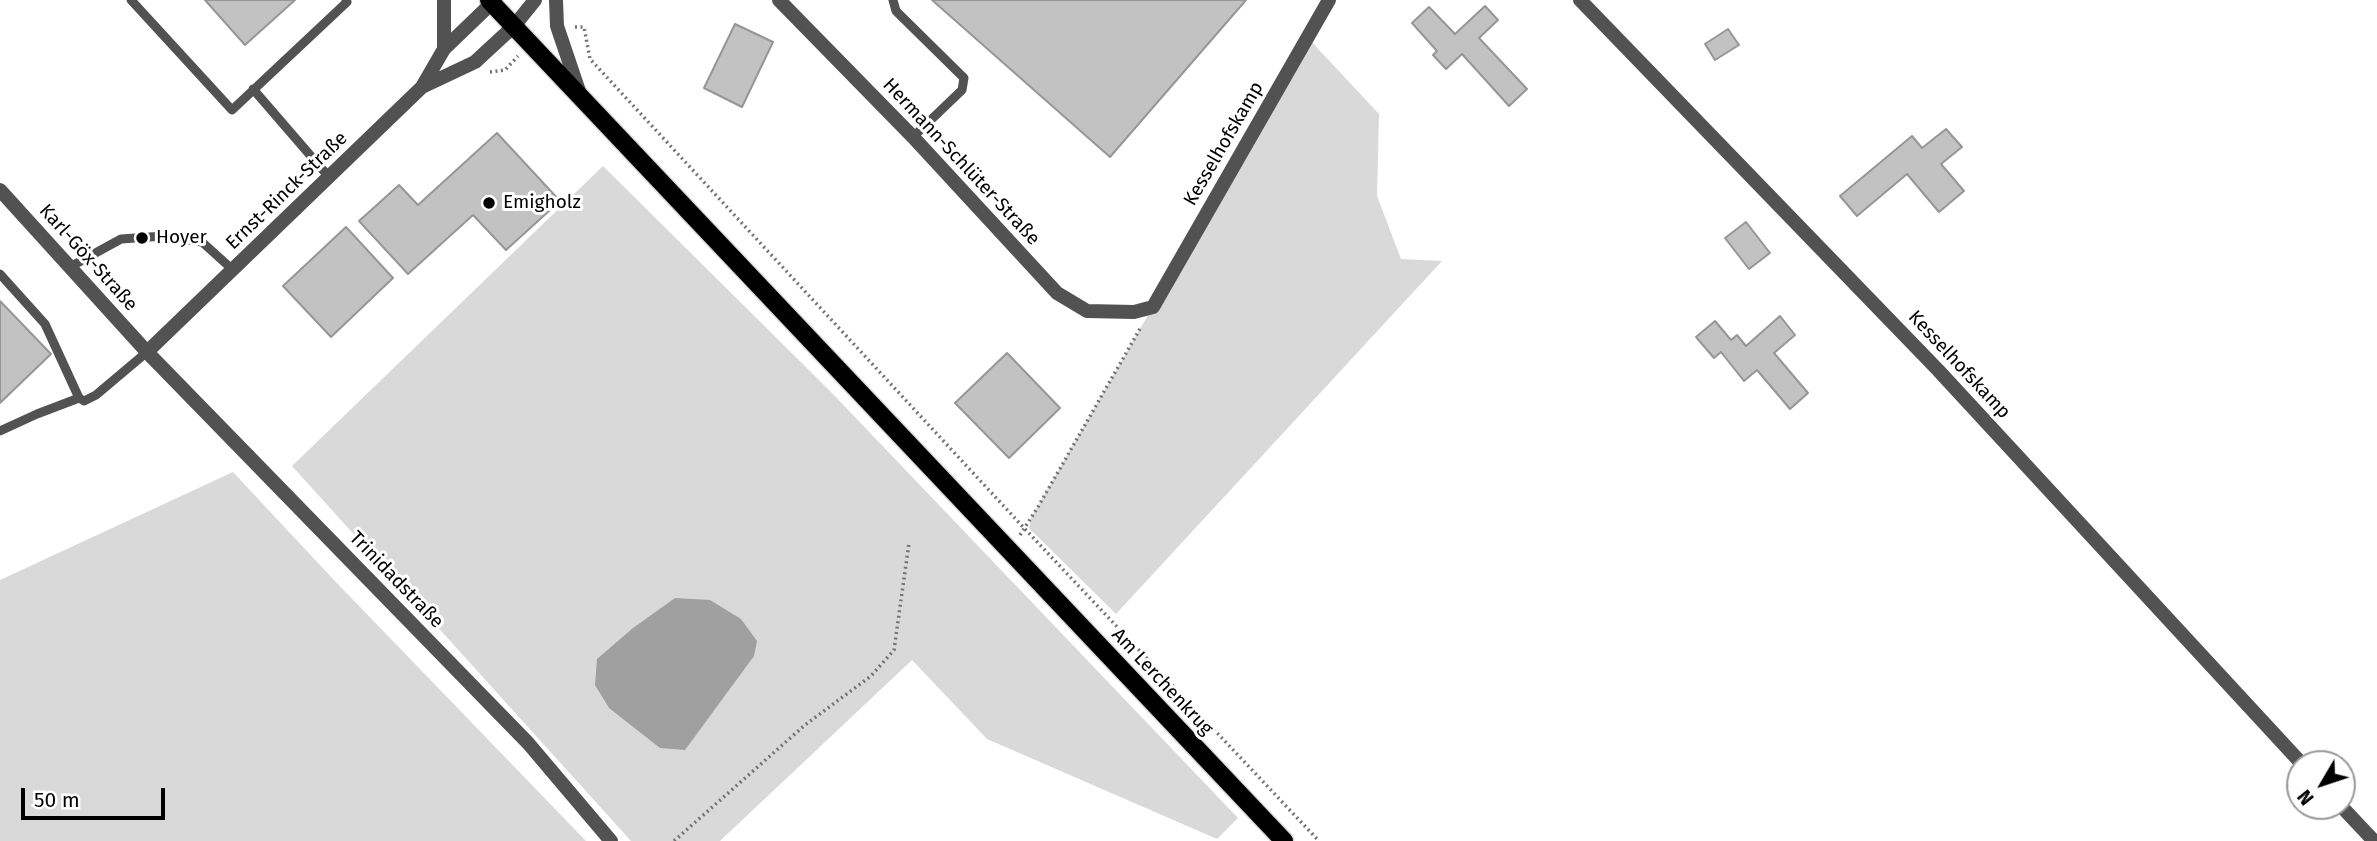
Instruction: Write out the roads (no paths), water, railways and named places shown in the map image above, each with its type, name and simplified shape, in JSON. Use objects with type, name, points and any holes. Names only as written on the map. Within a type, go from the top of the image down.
[{"type":"main road","name":"Am Lerchenkrug","points":[[492,1],[1284,841]]},
{"type":"street","points":[[444,0],[444,49]]},
{"type":"street","points":[[514,26],[535,0]]},
{"type":"street","points":[[556,0],[557,26],[580,95]]},
{"type":"street","name":"Hermann-Schlüter-Straße","points":[[779,0],[913,137],[1057,293],[1087,311],[1134,312]]},
{"type":"street","name":"Kesselhofskamp","points":[[1134,312],[1153,307],[1328,0]]},
{"type":"street","name":"Kesselhofskamp","points":[[1580,0],[1938,370],[2289,750]]},
{"type":"street","name":"Ernst-Rinck-Straße","points":[[148,352],[422,87],[444,49],[492,1]]},
{"type":"street","name":"Ernst-Rinck-Straße","points":[[422,87],[475,62],[514,26]]},
{"type":"street","name":"Karl-Göx-Straße","points":[[0,190],[148,352]]},
{"type":"street","name":"Trinidadstraße","points":[[148,352],[528,743],[611,841]]},
{"type":"street","points":[[2354,820],[2374,841]]},
{"type":"lane","points":[[131,0],[232,110],[347,2],[346,0]]},
{"type":"lane","points":[[893,0],[897,11],[964,78],[962,90],[913,137]]},
{"type":"lane","points":[[253,89],[329,177]]},
{"type":"lane","points":[[70,267],[121,239],[164,236],[202,242],[233,270]]},
{"type":"lane","points":[[0,274],[45,324],[79,398],[84,401],[89,400],[148,352]]},
{"type":"lane","points":[[0,431],[79,398]]},
{"type":"place","name":"Emigholz","points":[[489,203]]},
{"type":"place","name":"Hoyer","points":[[142,238]]}]
